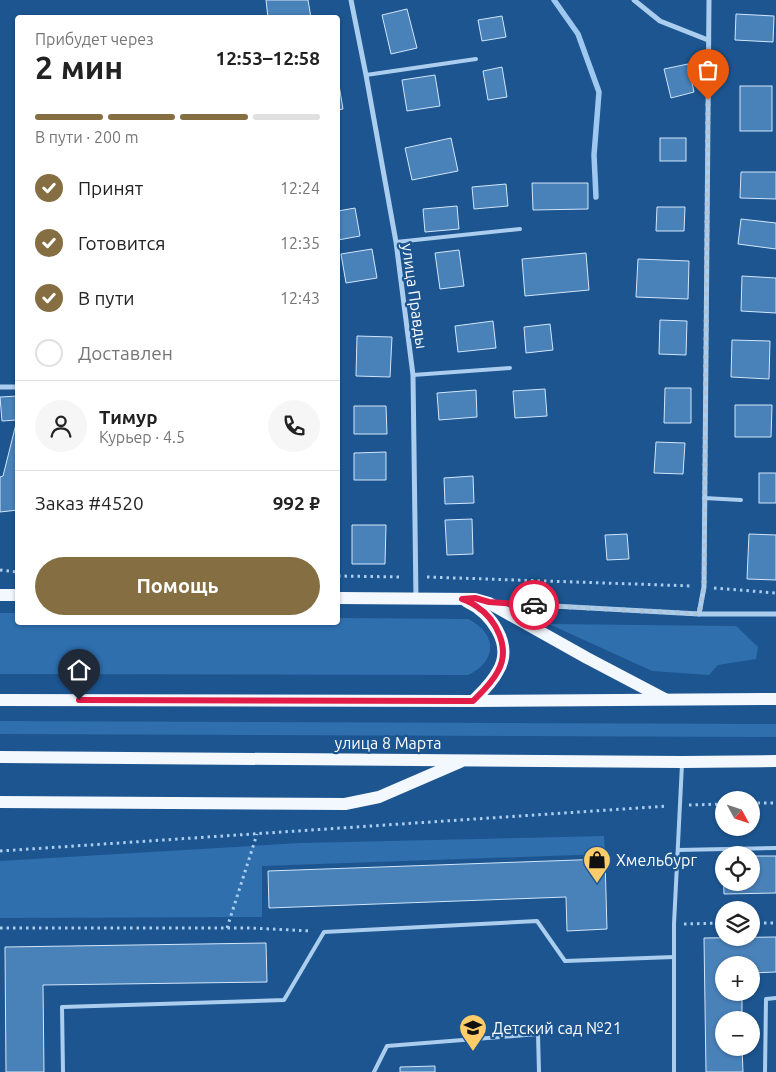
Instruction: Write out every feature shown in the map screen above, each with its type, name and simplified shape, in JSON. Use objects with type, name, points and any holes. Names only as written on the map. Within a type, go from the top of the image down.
[{"type":"main road","points":[[0,595],[15,595]]},
{"type":"main road","points":[[340,598],[475,598],[489,602],[586,658],[667,700]]},
{"type":"main road","points":[[462,599],[477,606],[490,619],[501,636],[503,655],[499,670],[473,701]]},
{"type":"main road","points":[[0,700],[473,701],[776,699]]},
{"type":"main road","name":"улица 8 Марта","points":[[0,757],[776,761]]},
{"type":"main road","points":[[0,802],[345,804],[379,797],[464,760]]},
{"type":"street","name":"улица Правды","points":[[351,0],[396,242],[413,375],[416,599]]},
{"type":"street","points":[[634,0],[660,21],[708,40]]},
{"type":"street","points":[[699,614],[704,587],[708,0]]},
{"type":"street","points":[[0,387],[15,387]]},
{"type":"street","points":[[489,602],[699,614],[776,614]]},
{"type":"lane","points":[[366,75],[476,60]]},
{"type":"lane","points":[[396,242],[520,229]]},
{"type":"lane","points":[[413,375],[510,368]]},
{"type":"lane","points":[[704,498],[740,500]]},
{"type":"lane","points":[[674,1072],[674,924],[682,762]]},
{"type":"lane","points":[[678,850],[776,848]]},
{"type":"lane","points":[[63,1072],[62,1007],[284,1000],[324,932],[537,921],[566,961],[674,957]]},
{"type":"lane","points":[[766,1072],[766,999],[776,998]]},
{"type":"lane","points":[[374,1072],[387,1046],[538,1034],[539,1072]]},
{"type":"path","points":[[0,570],[15,572]]},
{"type":"path","points":[[340,576],[704,587],[776,593]]},
{"type":"path","points":[[760,803],[776,803]]},
{"type":"path","points":[[0,851],[715,804]]},
{"type":"path","points":[[227,928],[257,834]]},
{"type":"path","points":[[674,924],[715,923]]},
{"type":"path","points":[[760,923],[776,923]]},
{"type":"path","points":[[0,928],[227,928],[324,932]]},
{"type":"shaded area","points":[[0,613],[15,613],[15,625],[340,625],[340,618],[468,619],[478,625],[484,632],[489,639],[490,647],[489,655],[485,662],[468,675],[0,674]]},
{"type":"shaded area","points":[[549,624],[736,626],[758,647],[756,659],[718,665],[709,675],[652,671]]},
{"type":"shaded area","points":[[0,721],[776,724],[776,737],[0,734]]},
{"type":"shaded area","points":[[604,836],[605,854],[262,866],[262,917],[0,918],[0,861],[301,843]]},
{"type":"building","points":[[266,0],[308,0],[310,15],[268,15]]},
{"type":"building","points":[[407,9],[417,48],[391,54],[382,15]]},
{"type":"building","points":[[736,14],[774,16],[773,42],[735,40]]},
{"type":"building","points":[[502,16],[506,37],[482,41],[478,20]]},
{"type":"building","points":[[688,64],[694,92],[671,98],[664,69]]},
{"type":"building","points":[[502,67],[507,97],[488,100],[483,71]]},
{"type":"building","points":[[435,75],[440,106],[407,111],[402,80]]},
{"type":"building","points":[[740,86],[772,86],[772,131],[740,131]]},
{"type":"building","points":[[340,91],[343,109],[340,110]]},
{"type":"building","points":[[451,138],[458,171],[412,180],[405,148]]},
{"type":"building","points":[[660,138],[686,138],[686,161],[660,161]]},
{"type":"building","points":[[741,172],[776,172],[776,199],[740,198]]},
{"type":"building","points":[[532,183],[588,183],[588,209],[533,210]]},
{"type":"building","points":[[506,184],[508,206],[474,209],[472,187]]},
{"type":"building","points":[[457,206],[459,229],[425,232],[423,209]]},
{"type":"building","points":[[657,207],[685,207],[684,231],[656,231]]},
{"type":"building","points":[[355,208],[360,236],[340,240],[340,211]]},
{"type":"building","points":[[741,219],[776,223],[776,249],[738,244]]},
{"type":"building","points":[[372,249],[377,278],[346,283],[341,254]]},
{"type":"building","points":[[459,250],[464,286],[440,289],[435,253]]},
{"type":"building","points":[[586,253],[589,290],[525,296],[522,259]]},
{"type":"building","points":[[638,259],[689,261],[688,299],[636,297]]},
{"type":"building","points":[[742,276],[776,278],[776,313],[741,311]]},
{"type":"building","points":[[660,320],[687,321],[686,355],[659,354]]},
{"type":"building","points":[[493,321],[496,348],[458,352],[455,326]]},
{"type":"building","points":[[550,324],[553,350],[526,353],[524,327]]},
{"type":"building","points":[[357,336],[392,337],[390,377],[356,376]]},
{"type":"building","points":[[732,340],[770,341],[769,379],[731,377]]},
{"type":"building","points":[[665,388],[691,388],[691,423],[664,423]]},
{"type":"building","points":[[545,389],[547,416],[515,418],[513,391]]},
{"type":"building","points":[[476,390],[477,417],[439,420],[437,393]]},
{"type":"building","points":[[15,396],[15,420],[2,421],[0,397]]},
{"type":"building","points":[[735,405],[772,405],[771,437],[735,437]]},
{"type":"building","points":[[354,406],[386,406],[387,434],[354,434]]},
{"type":"building","points":[[15,428],[15,510],[0,512],[0,477],[3,476]]},
{"type":"building","points":[[656,442],[685,443],[683,474],[654,473]]},
{"type":"building","points":[[386,452],[386,480],[354,480],[354,453]]},
{"type":"building","points":[[759,473],[776,473],[776,503],[759,503]]},
{"type":"building","points":[[473,476],[474,503],[445,504],[444,478]]},
{"type":"building","points":[[472,519],[473,554],[447,555],[445,520]]},
{"type":"building","points":[[352,525],[386,525],[385,564],[352,564]]},
{"type":"building","points":[[627,534],[629,559],[607,560],[605,535]]},
{"type":"building","points":[[749,534],[776,535],[776,580],[747,579]]},
{"type":"building","points":[[760,856],[776,856],[776,893],[724,894],[724,891],[760,891]]},
{"type":"building","points":[[605,859],[607,929],[567,931],[566,897],[269,908],[268,871]]},
{"type":"building","points":[[760,937],[776,937],[776,972],[760,973],[760,956],[715,956],[715,1001],[742,1001],[742,1011],[715,1011],[715,1056],[742,1056],[743,1072],[706,1072],[704,938],[715,938],[715,946],[760,946]]},
{"type":"building","points":[[266,943],[267,982],[43,985],[44,1072],[6,1072],[5,947]]},
{"type":"building","points":[[435,1066],[435,1072],[400,1072],[400,1067]]},
{"type":"waterway","points":[[554,0],[578,34],[599,92],[594,155],[596,197]]},
{"type":"way so far","points":[[534,605],[699,614],[704,587],[708,100]]},
{"type":"place","name":"Хмельбург","points":[[597,884]]},
{"type":"place","name":"Детский сад №21","points":[[473,1052]]},
{"type":"route","points":[[79,700],[473,701],[499,670],[503,655],[501,636],[490,619],[477,606],[462,599],[475,598],[489,602],[534,605]]}]
